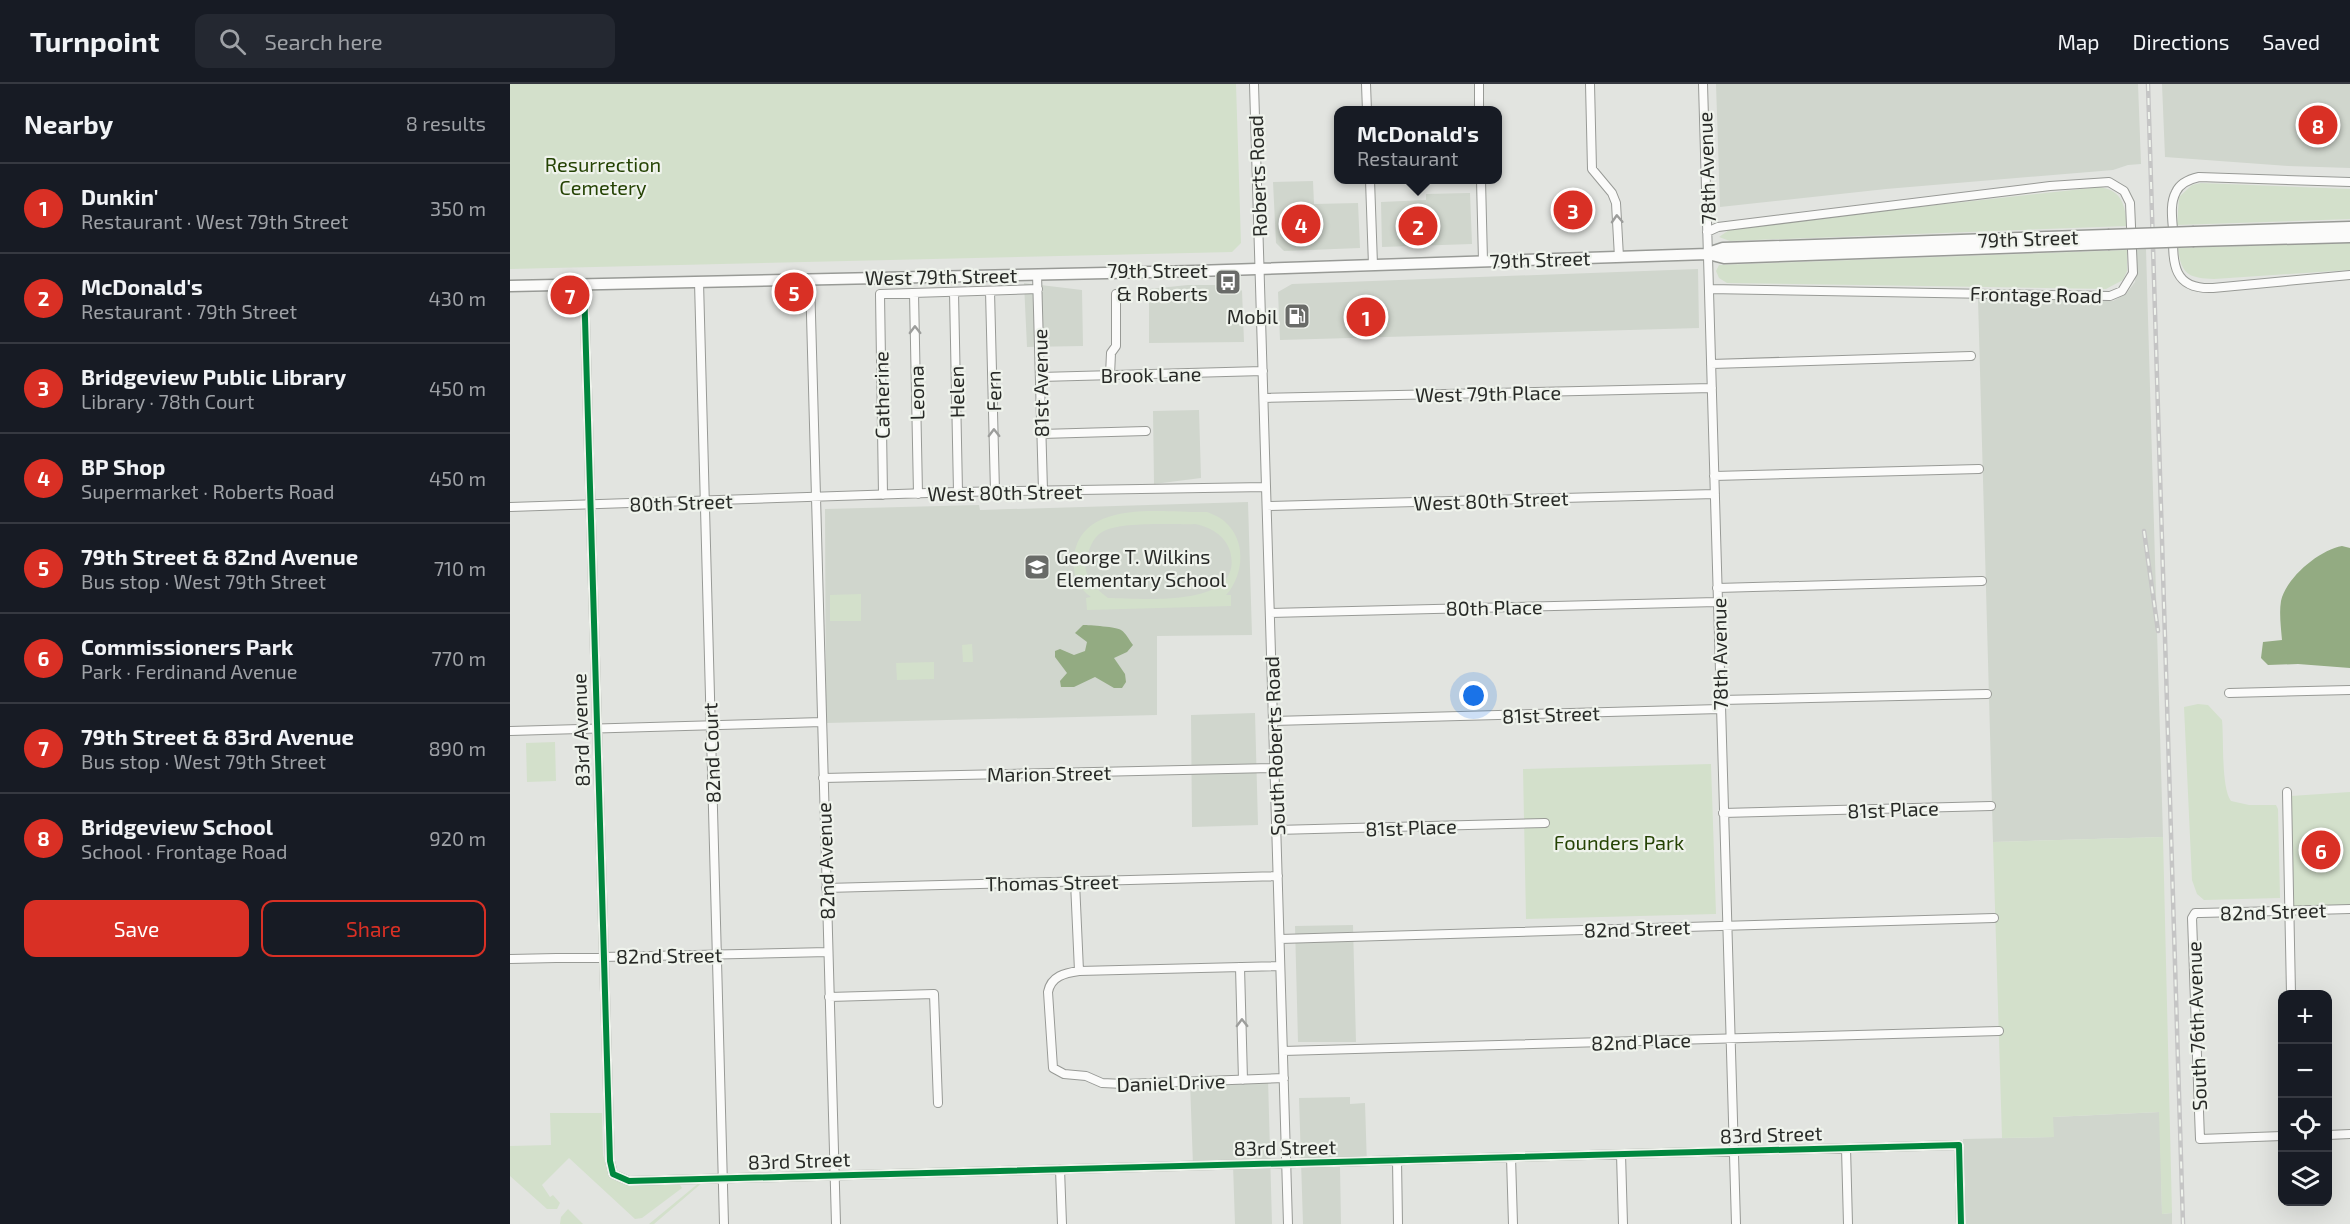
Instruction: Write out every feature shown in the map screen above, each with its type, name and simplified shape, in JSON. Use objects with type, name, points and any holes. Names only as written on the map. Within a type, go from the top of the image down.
[{"type":"main road","name":"79th Street","points":[[1373,265],[1708,254],[1732,248],[2108,239],[2350,227]]},
{"type":"main road","name":"79th Street","points":[[2194,236],[2350,237]]},
{"type":"main road","name":"West 79th Street","points":[[510,286],[1373,265]]},
{"type":"street","name":"Roberts Road","points":[[1254,84],[1260,269]]},
{"type":"street","points":[[1366,84],[1367,106]]},
{"type":"street","points":[[1479,84],[1479,106]]},
{"type":"street","points":[[1590,84],[1592,169],[1606,185],[1616,202],[1618,257]]},
{"type":"street","name":"78th Avenue","points":[[1703,84],[1736,1224]]},
{"type":"street","points":[[2350,182],[2199,177],[2186,181],[2176,191],[2172,210],[2175,270],[2183,280],[2193,286],[2205,288],[2350,275]]},
{"type":"street","name":"Frontage Road","points":[[1707,232],[1718,227],[1890,204],[2050,186],[2109,182],[2124,191],[2130,203],[2133,273],[2122,291],[2110,296],[1709,289]]},
{"type":"street","points":[[1370,184],[1373,265]]},
{"type":"street","points":[[1481,184],[1483,261]]},
{"type":"street","name":"South Roberts Road","points":[[1260,269],[1288,1224]]},
{"type":"street","name":"81st Avenue","points":[[1037,274],[1042,491]]},
{"type":"street","name":"82nd Avenue","points":[[810,279],[836,1224]]},
{"type":"street","name":"82nd Court","points":[[699,282],[703,502],[724,1224]]},
{"type":"street","name":"83rd Avenue","points":[[584,285],[610,1161],[613,1174]]},
{"type":"street","points":[[914,292],[1038,289]]},
{"type":"street","name":"Fern","points":[[990,291],[995,492]]},
{"type":"street","name":"Catherine","points":[[883,495],[879,294],[914,292]]},
{"type":"street","name":"Leona","points":[[914,292],[918,494]]},
{"type":"street","name":"Helen","points":[[954,292],[958,492]]},
{"type":"street","points":[[1110,375],[1111,353],[1116,346],[1116,294]]},
{"type":"street","points":[[1711,364],[1971,356]]},
{"type":"street","name":"Brook Lane","points":[[1040,377],[1263,371]]},
{"type":"street","name":"West 79th Place","points":[[1264,398],[1712,388]]},
{"type":"street","points":[[1041,434],[1146,431]]},
{"type":"street","points":[[1714,476],[1979,469]]},
{"type":"street","name":"West 80th Street","points":[[853,497],[958,492],[1266,487]]},
{"type":"street","name":"West 80th Street","points":[[1267,506],[1715,494]]},
{"type":"street","name":"80th Street","points":[[510,507],[853,497]]},
{"type":"street","points":[[1717,588],[1982,581]]},
{"type":"street","name":"80th Place","points":[[1270,613],[1717,602]]},
{"type":"street","points":[[2229,693],[2350,690]]},
{"type":"street","points":[[1720,700],[1987,694]]},
{"type":"street","name":"81st Street","points":[[1273,721],[1720,709]]},
{"type":"street","points":[[510,731],[822,722]]},
{"type":"street","name":"Marion Street","points":[[823,778],[1274,768]]},
{"type":"street","points":[[2287,792],[2290,990]]},
{"type":"street","name":"81st Place","points":[[1723,813],[1991,806]]},
{"type":"street","name":"81st Place","points":[[1276,830],[1545,823]]},
{"type":"street","name":"Thomas Street","points":[[826,888],[1278,876]]},
{"type":"street","points":[[1075,882],[1078,971],[1280,966]]},
{"type":"street","name":"82nd Street","points":[[2195,914],[2350,909]]},
{"type":"street","name":"South 76th Avenue","points":[[2195,914],[2192,925],[2200,1139],[2278,1136]]},
{"type":"street","name":"82nd Street","points":[[1280,939],[1994,918]]},
{"type":"street","name":"82nd Street","points":[[510,959],[828,952]]},
{"type":"street","points":[[1240,967],[1243,1080]]},
{"type":"street","name":"Daniel Drive","points":[[1078,971],[1059,976],[1049,986],[1053,1068],[1064,1074],[1086,1076],[1102,1083],[1284,1078]]},
{"type":"street","points":[[829,997],[934,994],[938,1103]]},
{"type":"street","name":"82nd Place","points":[[1283,1051],[1999,1031]]},
{"type":"street","points":[[2332,1135],[2350,1134]]},
{"type":"street","name":"83rd Street","points":[[613,1174],[629,1180],[723,1178],[1959,1145],[1961,1224]]},
{"type":"street","points":[[1846,1148],[1848,1224]]},
{"type":"street","points":[[1621,1154],[1623,1224]]},
{"type":"street","points":[[1511,1157],[1513,1224]]},
{"type":"street","points":[[1397,1160],[1398,1224]]},
{"type":"street","points":[[1060,1169],[1062,1224]]},
{"type":"shaded area","points":[[1716,84],[2138,84],[2141,164],[2113,170],[1886,189],[1720,207]]},
{"type":"shaded area","points":[[2162,84],[2350,84],[2350,168],[2165,157]]},
{"type":"shaded area","points":[[1313,181],[1314,204],[1358,203],[1360,248],[1284,251],[1276,243],[1273,182]]},
{"type":"shaded area","points":[[1470,193],[1472,244],[1382,247],[1381,202],[1426,200],[1426,194]]},
{"type":"shaded area","points":[[2146,249],[2163,837],[1993,842],[1978,299],[2113,301],[2126,294],[2135,282],[2137,250]]},
{"type":"shaded area","points":[[1698,269],[1699,328],[1280,340],[1278,292],[1292,284]]},
{"type":"shaded area","points":[[1024,283],[1082,290],[1083,346],[1027,347]]},
{"type":"shaded area","points":[[1188,285],[1237,285],[1242,291],[1244,342],[1149,343],[1149,289]]},
{"type":"shaded area","points":[[1199,410],[1201,478],[1154,484],[1153,411]]},
{"type":"shaded area","name":"George T. Wilkins Elementary School","points":[[1248,502],[1252,635],[1157,636],[1157,715],[826,723],[825,509],[979,505],[980,510]]},
{"type":"shaded area","points":[[2342,546],[2350,548],[2350,668],[2298,664],[2268,665],[2261,658],[2263,642],[2282,640],[2281,601],[2289,583],[2314,559]]},
{"type":"shaded area","points":[[1083,625],[1119,629],[1133,645],[1127,652],[1114,658],[1125,674],[1126,682],[1122,688],[1114,688],[1095,677],[1074,687],[1061,687],[1060,681],[1067,673],[1055,657],[1055,651],[1060,649],[1074,655],[1085,651],[1087,642],[1075,633]]},
{"type":"shaded area","points":[[1255,713],[1258,825],[1192,827],[1191,715]]},
{"type":"shaded area","points":[[1353,925],[1356,1042],[1298,1042],[1295,926]]},
{"type":"shaded area","points":[[1268,1078],[1272,1224],[1235,1224],[1233,1165],[1193,1166],[1190,1082]]},
{"type":"shaded area","points":[[1350,1097],[1350,1104],[1365,1103],[1367,1166],[1340,1167],[1341,1224],[1303,1224],[1299,1098]]},
{"type":"shaded area","points":[[2160,1112],[2162,1214],[2172,1213],[2172,1224],[1965,1224],[1963,1139],[2053,1137],[2053,1117]]},
{"type":"green space","name":"Resurrection Cemetery","points":[[510,84],[1236,84],[1241,243],[1232,252],[510,269]]},
{"type":"green space","points":[[2201,183],[2350,189],[2350,219],[2177,225],[2179,197],[2192,185]]},
{"type":"green space","points":[[2100,187],[2114,192],[2121,200],[2127,226],[1730,241],[1719,237],[1729,230],[1782,222]]},
{"type":"green space","points":[[2350,243],[2350,270],[2214,279],[2198,278],[2188,273],[2181,264],[2178,248]]},
{"type":"green space","points":[[2127,250],[2127,271],[2123,280],[2106,289],[1727,283],[1719,278],[1716,271],[1719,265]]},
{"type":"green space","points":[[1207,512],[1224,521],[1237,538],[1239,568],[1237,578],[1226,595],[1231,595],[1231,606],[1087,610],[1086,598],[1091,597],[1079,584],[1075,574],[1074,556],[1080,537],[1092,525],[1108,517],[1127,513]],"holes":[[[1147,524],[1201,525],[1221,536],[1230,551],[1231,570],[1222,583],[1207,592],[1165,599],[1108,598],[1095,587],[1088,577],[1085,566],[1087,556],[1093,541],[1102,532],[1122,526]]]},
{"type":"green space","points":[[861,594],[861,621],[830,621],[830,595]]},
{"type":"green space","points":[[972,644],[973,662],[963,662],[962,645]]},
{"type":"green space","points":[[934,662],[934,679],[897,680],[896,663]]},
{"type":"green space","points":[[2198,704],[2208,705],[2222,720],[2224,775],[2231,801],[2249,805],[2276,805],[2278,809],[2280,898],[2204,900],[2197,894],[2192,880],[2184,707]]},
{"type":"green space","points":[[555,742],[556,781],[527,782],[526,743]]},
{"type":"green space","name":"Founders Park","points":[[1711,764],[1716,914],[1526,919],[1523,769]]},
{"type":"green space","points":[[2350,792],[2350,905],[2294,906],[2291,796]]},
{"type":"green space","points":[[2163,837],[2172,1213],[2162,1214],[2159,1112],[2053,1117],[2054,1137],[2002,1138],[1993,842]]},
{"type":"green space","points":[[550,1113],[602,1113],[603,1155],[610,1175],[678,1182],[682,1188],[642,1218],[635,1219],[569,1158],[542,1185],[550,1197],[553,1195],[560,1203],[557,1209],[547,1209],[510,1176],[510,1146],[551,1145]]},
{"type":"green space","points":[[700,1182],[703,1182],[654,1224],[649,1224]]},
{"type":"green space","points":[[568,1209],[583,1224],[560,1224],[561,1217]]},
{"type":"railway","points":[[2148,84],[2183,1224]]},
{"type":"railway","points":[[2144,531],[2158,631]]},
{"type":"cycle path","points":[[584,285],[610,1161],[613,1174],[629,1181],[1959,1145],[1961,1224]]},
{"type":"place","name":"Bridgeview School","points":[[2318,125]]},
{"type":"place","name":"Bridgeview Public Library","points":[[1573,210]]},
{"type":"place","name":"BP Shop","points":[[1301,224]]},
{"type":"place","name":"McDonald's","points":[[1418,226]]},
{"type":"place","name":"79th Street & Roberts","points":[[1228,282]]},
{"type":"place","name":"79th Street & 82nd Avenue","points":[[794,292]]},
{"type":"place","name":"79th Street & 83rd Avenue","points":[[570,295]]},
{"type":"place","name":"Mobil","points":[[1297,316]]},
{"type":"place","name":"Dunkin'","points":[[1366,317]]},
{"type":"place","name":"George T. Wilkins Elementary School","points":[[1037,567]]},
{"type":"place","name":"Commissioners Park","points":[[2321,850]]}]
